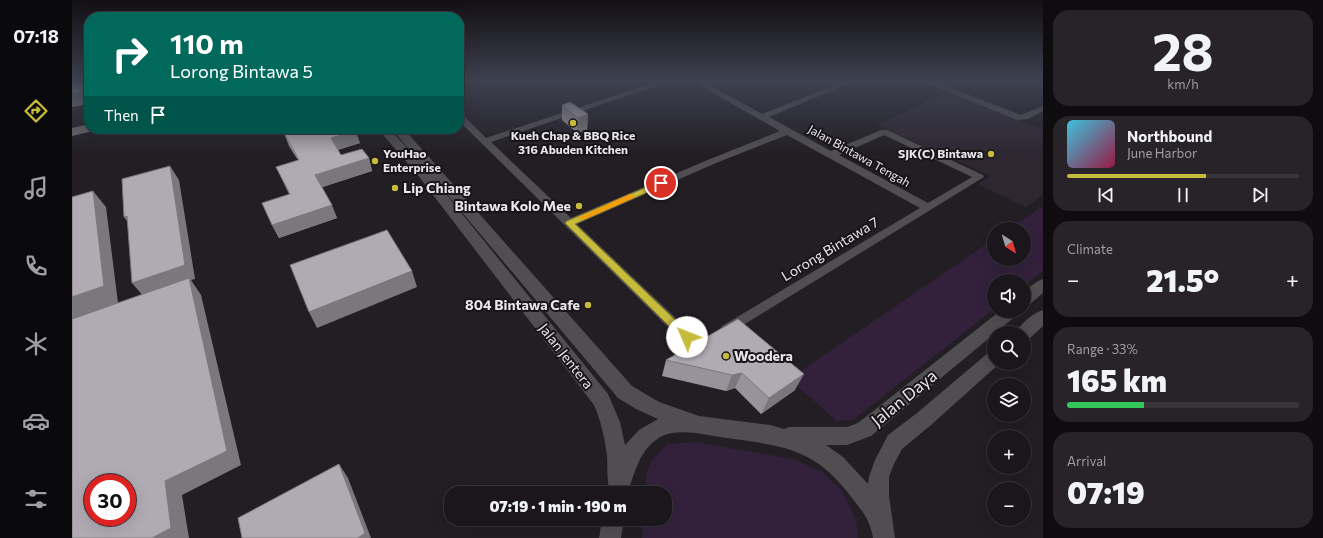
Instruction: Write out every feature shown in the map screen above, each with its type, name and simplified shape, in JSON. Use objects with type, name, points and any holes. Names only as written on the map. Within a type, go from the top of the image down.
[{"type":"main road","points":[[72,126],[84,123]]},
{"type":"main road","points":[[72,132],[84,129]]},
{"type":"street","points":[[485,141],[594,105]]},
{"type":"street","name":"Jalan Bintawa Tengah","points":[[740,105],[928,208]]},
{"type":"street","points":[[762,117],[792,105]]},
{"type":"street","points":[[987,105],[1020,118],[1043,108]]},
{"type":"street","points":[[464,121],[570,223],[713,161],[788,131]]},
{"type":"street","name":"Lorong Bintawa 7","points":[[570,223],[696,345],[706,342],[979,177],[884,132],[832,155]]},
{"type":"street","name":"Jalan Jentera","points":[[388,134],[421,171],[601,400],[613,428],[618,458],[619,486]]},
{"type":"street","name":"Jalan Jentera","points":[[402,134],[626,392],[640,403],[650,408],[699,425]]},
{"type":"street","points":[[1031,294],[1043,285]]},
{"type":"street","points":[[1031,327],[1043,316]]},
{"type":"street","name":"Jalan Daya","points":[[778,436],[841,436],[864,430],[1002,318]]},
{"type":"street","points":[[976,339],[987,337]]},
{"type":"street","name":"Jalan Daya","points":[[882,529],[878,496],[879,477],[885,460],[895,442],[987,364]]},
{"type":"street","points":[[620,486],[628,458],[643,438],[662,427],[675,424],[699,425],[778,436],[827,457],[855,484],[882,529]]},
{"type":"street","points":[[610,538],[612,526]]},
{"type":"shaded area","name":"SJK(C) Bintawa","points":[[919,105],[980,105],[1043,130],[1043,195],[1026,207],[978,184],[990,176],[877,125]]},
{"type":"shaded area","points":[[1043,206],[1043,271],[1031,280],[1031,274],[987,274],[987,315],[853,420],[837,421],[789,379],[987,244],[987,266],[1031,266],[1031,222],[1019,222]]},
{"type":"shaded area","points":[[694,442],[793,459],[822,472],[842,491],[856,520],[858,538],[642,538],[643,526],[672,526],[672,486],[646,486],[648,470],[652,460],[668,444]]},
{"type":"building","points":[[562,105],[575,105],[588,114],[578,118]]},
{"type":"building","points":[[285,134],[345,134],[331,138],[341,155],[362,149],[369,158],[315,175],[332,205],[272,225],[262,203],[290,194],[276,167],[299,160]]},
{"type":"building","points":[[170,166],[185,265],[132,283],[127,216],[124,217],[122,179]]},
{"type":"building","points":[[93,191],[104,286],[72,297],[72,197]]},
{"type":"building","points":[[387,230],[412,271],[309,312],[290,265]]},
{"type":"building","points":[[189,278],[227,451],[165,481],[171,528],[152,538],[72,538],[72,319]]},
{"type":"building","points":[[738,319],[804,374],[769,398],[742,373],[732,375],[666,360]]},
{"type":"building","points":[[339,464],[365,533],[358,538],[242,538],[238,518]]},
{"type":"slow traffic","points":[[582,218],[630,196]]},
{"type":"place","name":"Kueh Chap & BBQ Rice 316 Abuden Kitchen","points":[[573,123]]},
{"type":"place","name":"SJK(C) Bintawa","points":[[991,154]]},
{"type":"place","name":"YouHao Enterprise","points":[[375,161]]},
{"type":"place","name":"Lip Chiang","points":[[395,188]]},
{"type":"place","name":"Bintawa Kolo Mee","points":[[579,206]]},
{"type":"place","name":"804 Bintawa Cafe","points":[[588,305]]},
{"type":"place","name":"Woodera","points":[[726,356]]},
{"type":"route","points":[[661,183],[570,223],[687,337]]}]
